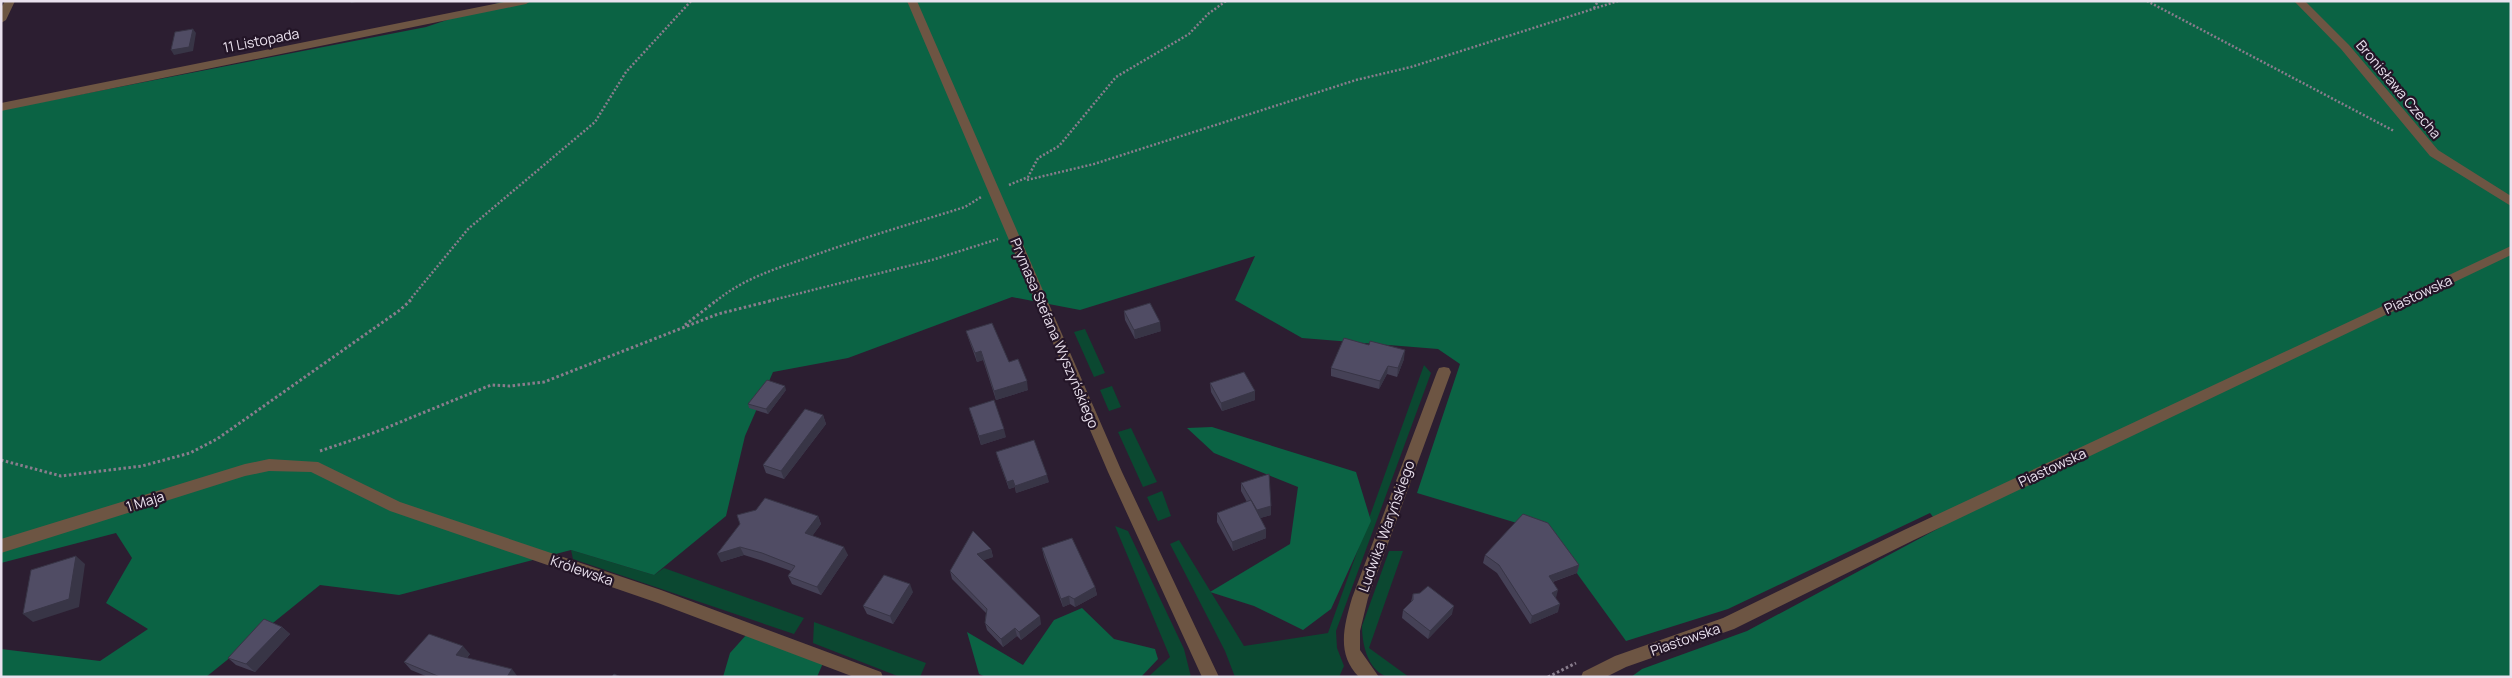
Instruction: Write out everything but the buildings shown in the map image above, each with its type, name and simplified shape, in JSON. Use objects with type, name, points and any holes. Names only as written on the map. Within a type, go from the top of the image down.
[{"type":"street","points":[[1,20],[10,1]]},
{"type":"street","name":"11 Listopada","points":[[1,107],[526,1]]},
{"type":"street","name":"Prymasa Stefana Wyszyńskiego","points":[[912,1],[1126,496],[1207,672]]},
{"type":"street","name":"Bronisława Czecha","points":[[2299,1],[2345,47],[2434,153],[2511,202]]},
{"type":"street","name":"Piastowska","points":[[1589,677],[1621,661],[1728,624],[1909,535],[2511,250]]},
{"type":"street","name":"Ludwika Waryńskiego","points":[[1371,677],[1361,668],[1353,656],[1350,643],[1352,629],[1360,598],[1444,372]]},
{"type":"street","name":"1 Maja","points":[[1,546],[245,470],[269,465],[290,465]]},
{"type":"street","name":"Królewska","points":[[290,465],[312,466],[396,507],[661,597],[875,677]]},
{"type":"path","points":[[1,460],[62,476],[142,466],[190,453],[217,439],[370,331],[419,292],[468,229],[595,122],[626,72],[691,1]]},
{"type":"path","points":[[1027,180],[1033,172],[1038,158],[1059,146],[1116,77],[1155,56],[1189,34],[1208,14],[1226,1]]},
{"type":"path","points":[[1594,8],[1598,1]]},
{"type":"path","points":[[682,327],[736,285],[761,274],[856,240],[965,207],[992,189],[1094,164],[1131,150],[1240,118],[1356,80],[1411,67],[1618,1]]},
{"type":"path","points":[[2147,1],[2395,132]]},
{"type":"path","points":[[315,453],[376,432],[492,385],[510,386],[544,382],[718,314],[932,260],[1013,234]]},
{"type":"green space","points":[[504,1],[2511,1],[2511,677],[1631,677],[1642,669],[1747,631],[1941,527],[1930,513],[1728,609],[1626,641],[1547,532],[1417,493],[1460,364],[1438,349],[1302,338],[1235,300],[1255,256],[1080,310],[1012,297],[848,358],[773,372],[745,436],[726,516],[654,575],[571,550],[399,595],[320,585],[206,677],[1,677],[1,649],[100,661],[148,629],[106,603],[132,558],[116,533],[1,563],[1,110],[426,27]]},
{"type":"green space","points":[[1085,329],[1105,373],[1094,377],[1074,332]]},
{"type":"green space","points":[[1424,365],[1431,373],[1336,631],[1337,648],[1344,666],[1339,677],[1235,677],[1225,651],[1170,544],[1179,540],[1244,646],[1328,633]]},
{"type":"green space","points":[[1112,386],[1121,407],[1109,411],[1100,390]]},
{"type":"green space","points":[[1212,427],[1356,472],[1371,521],[1331,609],[1303,630],[1254,606],[1210,592],[1290,544],[1298,487],[1214,453],[1187,428]]},
{"type":"green space","points":[[1131,428],[1157,482],[1143,487],[1118,432]]},
{"type":"green space","points":[[1162,491],[1171,516],[1158,521],[1147,497]]},
{"type":"green space","points":[[1115,526],[1128,531],[1184,649],[1191,677],[1148,677],[1170,657]]},
{"type":"green space","points":[[571,550],[654,575],[664,568],[804,618],[794,634],[573,559]]},
{"type":"green space","points":[[1389,551],[1403,551],[1369,648],[1409,677],[1387,677],[1379,672],[1370,661],[1363,640],[1362,626]]},
{"type":"green space","points":[[1082,608],[1114,639],[1155,649],[1158,659],[1141,677],[986,677],[979,674],[967,632],[1023,665],[1054,620]]},
{"type":"green space","points":[[814,622],[926,663],[920,677],[900,677],[813,643]]},
{"type":"green space","points":[[747,634],[823,663],[817,677],[723,677],[730,653]]}]
